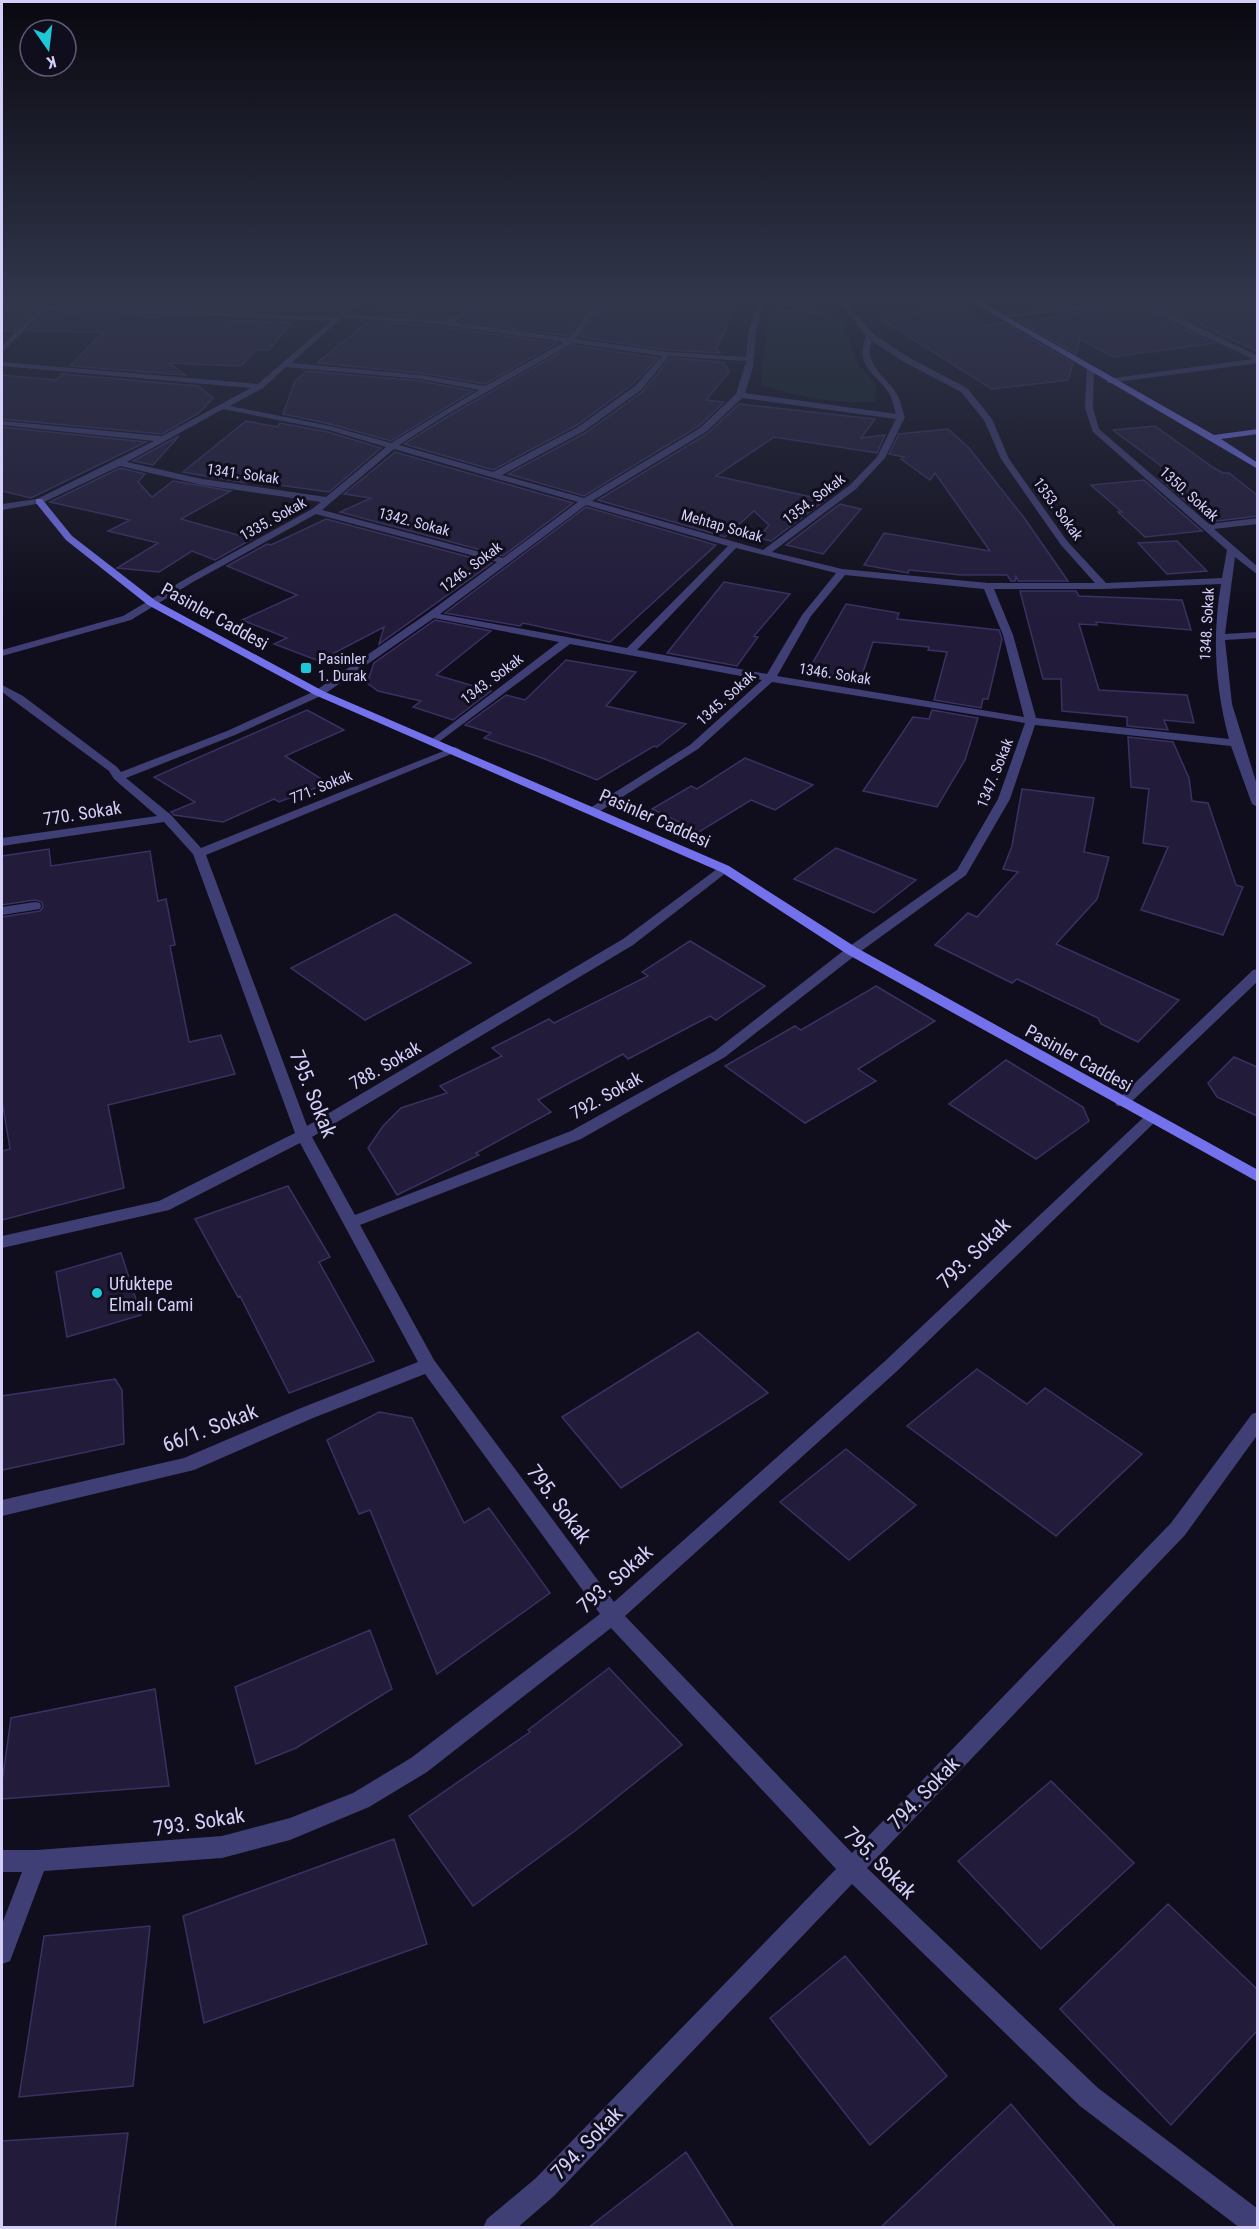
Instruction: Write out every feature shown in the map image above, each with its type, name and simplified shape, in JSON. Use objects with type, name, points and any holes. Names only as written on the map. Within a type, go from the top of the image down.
[{"type":"street","points":[[2,507],[39,501],[119,464],[226,405]]},
{"type":"street","name":"1335. Sokak","points":[[2,653],[127,618],[315,511],[392,446],[458,405]]},
{"type":"street","points":[[494,476],[581,429],[614,405]]},
{"type":"street","name":"1246. Sokak","points":[[118,777],[231,734],[319,693],[432,615],[584,502],[703,430],[729,405]]},
{"type":"street","points":[[813,405],[901,417],[897,405]]},
{"type":"street","name":"1353. Sokak","points":[[976,405],[988,419],[1005,459],[1064,543],[1103,586]]},
{"type":"street","name":"1350. Sokak","points":[[1089,405],[1088,414],[1096,430],[1257,572]]},
{"type":"street","points":[[1153,405],[1213,438],[1257,467]]},
{"type":"street","name":"Mehtap Sokak","points":[[223,407],[330,428],[764,554],[842,572],[988,586],[1103,586],[1226,581]]},
{"type":"street","name":"1354. Sokak","points":[[764,554],[853,487],[881,458],[901,417]]},
{"type":"street","points":[[2,423],[164,439]]},
{"type":"street","points":[[1213,438],[1257,431]]},
{"type":"street","name":"1341. Sokak","points":[[119,464],[202,482],[328,500]]},
{"type":"street","name":"Pasinler Caddesi","points":[[39,501],[69,538],[152,603],[319,693],[436,741],[725,869],[852,951],[1257,1177]]},
{"type":"street","name":"1342. Sokak","points":[[315,511],[505,561]]},
{"type":"street","points":[[1205,527],[1257,521]]},
{"type":"street","points":[[629,652],[734,545]]},
{"type":"street","name":"1348. Sokak","points":[[1233,550],[1226,581],[1221,670],[1235,742],[1257,804]]},
{"type":"street","name":"1345. Sokak","points":[[594,811],[694,747],[770,678],[807,615],[842,572]]},
{"type":"street","name":"1347. Sokak","points":[[852,951],[962,872],[1004,799],[1031,721],[1008,635],[988,586]]},
{"type":"street","name":"1346. Sokak","points":[[432,615],[770,678],[1031,721],[1235,742]]},
{"type":"street","points":[[1221,638],[1257,635]]},
{"type":"street","name":"1343. Sokak","points":[[436,741],[567,641]]},
{"type":"street","name":"795. Sokak","points":[[2,688],[19,698],[112,769],[118,777],[167,818],[199,853],[303,1136],[350,1223],[428,1365],[625,1632],[852,1869],[1089,2097],[1257,2225]]},
{"type":"street","name":"771. Sokak","points":[[199,853],[455,750]]},
{"type":"street","name":"770. Sokak","points":[[2,842],[167,818]]},
{"type":"street","name":"788. Sokak","points":[[2,1242],[163,1206],[303,1136],[628,942],[725,869]]},
{"type":"street","points":[[2,911],[35,906]]},
{"type":"street","name":"792. Sokak","points":[[350,1223],[576,1135],[720,1054],[852,951]]},
{"type":"street","points":[[1122,1103],[1257,973]]},
{"type":"street","name":"793. Sokak","points":[[2,1861],[37,1862],[222,1847],[290,1829],[361,1800],[419,1765],[613,1615],[890,1367],[1150,1119]]},
{"type":"street","name":"66/1. Sokak","points":[[2,1508],[187,1465],[307,1413],[428,1365]]},
{"type":"street","name":"794. Sokak","points":[[496,2228],[545,2187],[1178,1529],[1257,1419]]},
{"type":"street","points":[[2,1953],[37,1862]]},
{"type":"building","points":[[2,405],[206,405],[199,413],[162,434],[2,419]]},
{"type":"building","points":[[286,405],[450,405],[391,441],[283,414]]},
{"type":"building","points":[[468,405],[604,405],[577,425],[493,470],[404,444]]},
{"type":"building","points":[[624,405],[721,405],[699,426],[584,496],[508,474],[585,433]]},
{"type":"building","points":[[738,405],[748,405],[875,419],[861,438],[885,435],[877,453],[774,437],[716,476],[825,500],[771,541],[759,538],[769,525],[754,511],[725,537],[598,500],[707,434]]},
{"type":"building","points":[[246,421],[278,427],[280,423],[328,432],[381,448],[329,492],[250,481],[246,483],[183,472]]},
{"type":"building","points":[[1155,426],[1214,468],[1223,473],[1229,473],[1257,495],[1257,516],[1210,522],[1160,479],[1176,477],[1113,430]]},
{"type":"building","points":[[2,427],[146,442],[31,498],[2,491]]},
{"type":"building","points":[[948,429],[969,448],[1025,519],[1068,581],[1018,581],[1016,576],[1015,581],[1011,581],[1007,575],[961,575],[909,570],[908,573],[864,565],[884,533],[990,551],[935,473],[930,480],[901,459],[904,457],[889,454],[899,434]]},
{"type":"building","points":[[179,436],[153,465],[133,461]]},
{"type":"building","points":[[395,452],[573,503],[503,556],[340,512],[371,498],[344,494]]},
{"type":"building","points":[[120,468],[145,474],[138,482],[152,497],[173,481],[231,491],[181,519],[252,539],[215,560],[192,551],[159,572],[117,568],[158,543],[108,531],[130,520],[50,502]]},
{"type":"building","points":[[1144,480],[1202,531],[1145,537],[1118,512],[1122,512],[1091,485]]},
{"type":"building","points":[[840,504],[861,509],[823,554],[786,545]]},
{"type":"building","points":[[586,507],[716,545],[610,642],[523,623],[520,626],[445,613]]},
{"type":"building","points":[[326,519],[492,563],[379,644],[384,627],[319,661],[274,644],[287,638],[242,620],[297,595],[227,566],[267,544],[271,545]]},
{"type":"building","points":[[1177,541],[1207,571],[1167,574],[1138,543]]},
{"type":"building","points":[[724,582],[790,594],[754,636],[758,637],[737,666],[667,653]]},
{"type":"building","points":[[1020,591],[1076,591],[1079,596],[1182,600],[1191,630],[1096,622],[1097,625],[1079,624],[1099,690],[1187,695],[1194,723],[1164,720],[1168,730],[1127,726],[1127,717],[1062,711],[1061,679],[1043,679]]},
{"type":"building","points":[[846,604],[899,613],[897,619],[999,630],[1002,639],[988,699],[983,699],[981,708],[934,700],[947,652],[928,650],[929,647],[873,642],[860,681],[807,673]]},
{"type":"building","points":[[435,620],[491,631],[436,675],[491,691],[453,720],[413,707],[421,701],[378,691],[367,683],[374,663]]},
{"type":"building","points":[[566,660],[636,672],[606,706],[686,724],[657,747],[654,746],[597,780],[484,738],[491,733],[465,725],[506,695],[525,700]]},
{"type":"building","points":[[307,710],[344,730],[285,756],[328,783],[279,802],[274,799],[223,822],[174,815],[171,812],[195,802],[154,777]]},
{"type":"building","points":[[932,710],[978,718],[965,760],[937,807],[863,791],[913,717],[929,719]]},
{"type":"building","points":[[1128,737],[1173,742],[1189,778],[1192,801],[1208,803],[1236,885],[1243,887],[1223,935],[1141,910],[1168,847],[1143,843],[1149,789],[1131,787]]},
{"type":"building","points":[[745,758],[813,785],[775,810],[751,800],[699,832],[652,809],[691,786],[697,789]]},
{"type":"building","points":[[1022,789],[1094,798],[1084,852],[1109,857],[1097,899],[1056,944],[1179,1000],[1138,1042],[1101,1024],[1098,1018],[1017,979],[1012,983],[935,945],[968,913],[977,917],[1018,872],[1003,869],[1012,846]]},
{"type":"building","points":[[836,848],[916,880],[874,913],[794,879]]},
{"type":"building","points":[[49,849],[51,866],[150,851],[158,901],[166,899],[175,945],[170,946],[189,1042],[221,1035],[235,1074],[108,1105],[124,1188],[2,1220],[2,1151],[10,1149],[2,1100],[2,917],[40,911],[43,907],[42,902],[35,900],[2,905],[2,856]]},
{"type":"building","points":[[395,914],[471,963],[365,1020],[291,968]]},
{"type":"building","points":[[690,941],[765,986],[716,1020],[710,1016],[628,1059],[623,1054],[538,1100],[551,1112],[476,1153],[479,1155],[397,1195],[368,1148],[383,1126],[401,1108],[447,1093],[440,1086],[502,1056],[492,1048],[549,1019],[554,1023],[648,976],[642,972]]},
{"type":"building","points":[[876,986],[935,1021],[858,1069],[876,1081],[805,1123],[725,1066],[795,1026],[801,1030]]},
{"type":"building","points":[[1234,1057],[1257,1067],[1257,1116],[1217,1097],[1208,1083]]},
{"type":"building","points":[[1006,1060],[1083,1107],[1089,1121],[1036,1159],[949,1104]]},
{"type":"building","points":[[288,1186],[330,1257],[319,1262],[374,1361],[289,1393],[240,1296],[238,1297],[195,1219]]},
{"type":"building","name":"Ufuktepe Elmalı Cami","points":[[121,1253],[141,1315],[67,1337],[56,1272]]},
{"type":"building","points":[[698,1332],[768,1393],[621,1488],[562,1417]]},
{"type":"building","points":[[977,1369],[1027,1404],[1045,1388],[1142,1454],[1056,1536],[907,1426]]},
{"type":"building","points":[[115,1379],[122,1390],[124,1444],[2,1470],[2,1396]]},
{"type":"building","points":[[379,1412],[412,1418],[464,1523],[489,1508],[550,1593],[437,1674],[370,1510],[359,1514],[327,1440]]},
{"type":"building","points":[[846,1449],[916,1505],[849,1560],[780,1502]]},
{"type":"building","points":[[370,1630],[392,1689],[296,1748],[256,1764],[235,1687]]},
{"type":"building","points":[[609,1668],[682,1745],[576,1830],[473,1906],[409,1816],[530,1732],[528,1730]]},
{"type":"building","points":[[155,1689],[169,1786],[2,1799],[11,1718]]},
{"type":"building","points":[[1051,1781],[1134,1863],[1041,1949],[958,1861]]},
{"type":"building","points":[[394,1839],[427,1944],[204,2023],[183,1916]]},
{"type":"building","points":[[1168,1904],[1257,1989],[1257,2031],[1171,2125],[1060,2009]]},
{"type":"building","points":[[150,1926],[133,2086],[19,2097],[44,1936]]},
{"type":"building","points":[[845,1956],[947,2076],[870,2145],[770,2018]]},
{"type":"building","points":[[1011,2104],[1116,2228],[880,2228]]},
{"type":"building","points":[[128,2133],[115,2228],[2,2228],[2,2141]]},
{"type":"building","points":[[686,2152],[734,2228],[588,2228]]},
{"type":"place","name":"Pasinler 1. Durak","points":[[306,668]]},
{"type":"place","name":"Ufuktepe Elmalı Cami","points":[[97,1293]]}]
